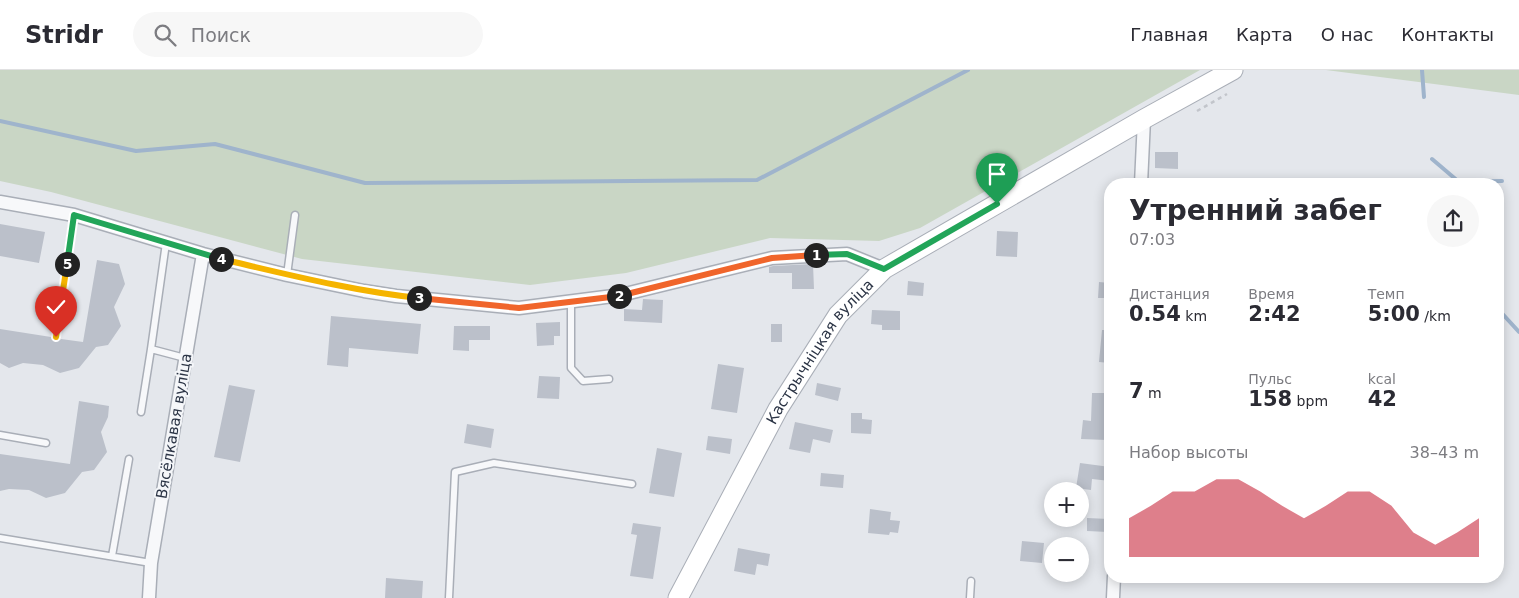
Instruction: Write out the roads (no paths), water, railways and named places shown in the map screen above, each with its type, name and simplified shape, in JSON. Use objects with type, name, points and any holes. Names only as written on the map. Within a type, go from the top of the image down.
[{"type":"street","name":"Кастрычніцкая вуліца","points":[[678,598],[778,409],[838,316],[884,269],[1144,119],[1233,70]]},
{"type":"street","points":[[1141,178],[1144,119]]},
{"type":"street","points":[[0,202],[74,215],[203,254],[287,275],[364,291],[519,308],[621,295],[772,258],[847,254],[884,269]]},
{"type":"street","name":"Вясёлкавая вуліца","points":[[149,598],[151,563],[203,254]]},
{"type":"street","points":[[1112,598],[1113,583]]},
{"type":"lane","points":[[56,337],[74,215]]},
{"type":"lane","points":[[287,275],[295,215]]},
{"type":"lane","points":[[142,412],[166,243]]},
{"type":"lane","points":[[571,302],[571,368],[583,381],[610,378]]},
{"type":"lane","points":[[152,349],[185,358]]},
{"type":"lane","points":[[0,435],[46,442]]},
{"type":"lane","points":[[112,556],[129,459]]},
{"type":"lane","points":[[449,598],[455,472],[494,463],[632,484]]},
{"type":"lane","points":[[0,538],[151,563]]},
{"type":"lane","points":[[970,598],[971,581]]},
{"type":"waterway","points":[[0,121],[136,151],[215,144],[365,183],[757,180],[968,70]]},
{"type":"waterway","points":[[1422,70],[1424,97]]},
{"type":"waterway","points":[[1432,159],[1454,178]]},
{"type":"waterway","points":[[1504,316],[1519,332]]}]
